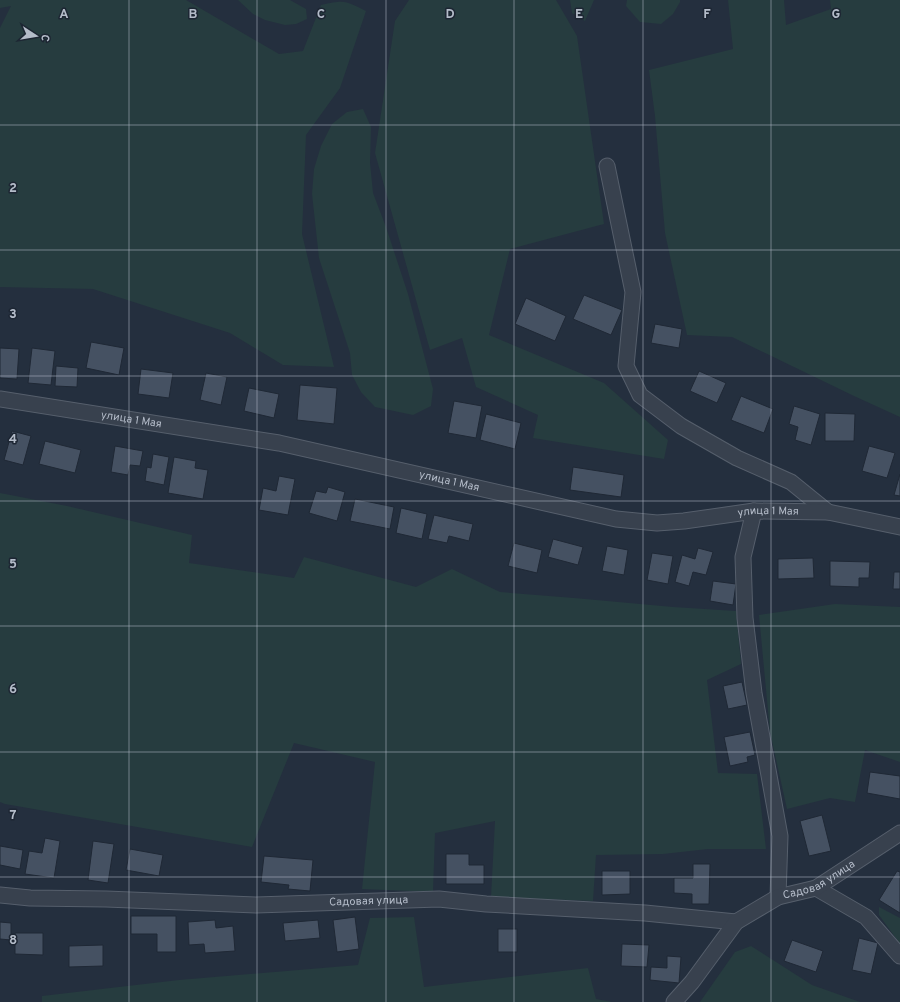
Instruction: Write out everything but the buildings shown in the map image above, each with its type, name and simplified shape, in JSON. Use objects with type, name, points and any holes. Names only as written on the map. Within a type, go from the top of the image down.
[{"type":"street","points":[[607,166],[633,292],[626,366],[640,395],[688,430],[737,458],[791,482],[828,512]]},
{"type":"street","name":"улица 1 Мая","points":[[0,399],[279,443],[616,519],[657,523],[684,521],[754,511],[828,512],[900,527]]},
{"type":"street","points":[[754,511],[743,557],[745,618],[754,693],[780,836],[778,897]]},
{"type":"street","name":"Садовая улица","points":[[674,1002],[692,982],[736,922],[778,897],[816,888],[900,833]]},
{"type":"street","points":[[816,888],[866,917],[900,956]]},
{"type":"street","name":"Садовая улица","points":[[0,895],[30,898],[106,899],[256,906],[439,899],[486,904],[644,913],[736,922]]},
{"type":"green space","points":[[0,0],[186,0],[279,54],[303,51],[321,5],[344,2],[366,11],[340,88],[306,135],[302,234],[334,367],[283,365],[230,333],[93,289],[0,287],[0,28],[11,6],[0,8]]},
{"type":"green space","points":[[238,0],[290,0],[306,9],[307,19],[296,24],[285,25],[265,20],[253,14]]},
{"type":"green space","points":[[409,0],[556,0],[577,36],[604,224],[510,249],[489,335],[604,383],[668,440],[664,459],[533,438],[538,415],[476,387],[462,338],[430,350],[375,153],[395,21]]},
{"type":"green space","points":[[570,0],[594,0],[585,21],[572,13]]},
{"type":"green space","points":[[627,0],[680,0],[680,2],[673,14],[661,24],[640,22],[626,6]]},
{"type":"green space","points":[[728,0],[784,0],[786,25],[831,9],[830,0],[900,0],[900,417],[732,337],[687,335],[665,233],[655,116],[649,70],[733,49]]},
{"type":"green space","points":[[363,109],[371,127],[370,163],[373,193],[408,294],[433,389],[431,406],[413,415],[375,407],[361,392],[352,375],[350,353],[319,258],[312,194],[314,169],[321,146],[332,124],[347,112]]},
{"type":"green space","points":[[0,493],[67,506],[192,535],[189,563],[294,578],[304,557],[416,587],[452,569],[500,592],[736,611],[741,664],[707,680],[718,773],[757,774],[766,849],[708,849],[663,854],[596,855],[593,901],[491,897],[495,821],[435,833],[433,892],[362,889],[375,762],[294,743],[252,847],[0,802]]},
{"type":"green space","points":[[835,604],[900,607],[900,762],[865,750],[855,802],[830,798],[787,809],[770,732],[759,615]]},
{"type":"green space","points":[[879,907],[900,918],[900,944],[879,915]]},
{"type":"green space","points":[[414,917],[424,987],[588,968],[596,999],[612,1002],[42,1002],[42,996],[179,980],[358,965],[370,918]]},
{"type":"green space","points":[[751,946],[812,985],[860,1002],[700,1002],[735,952]]}]
